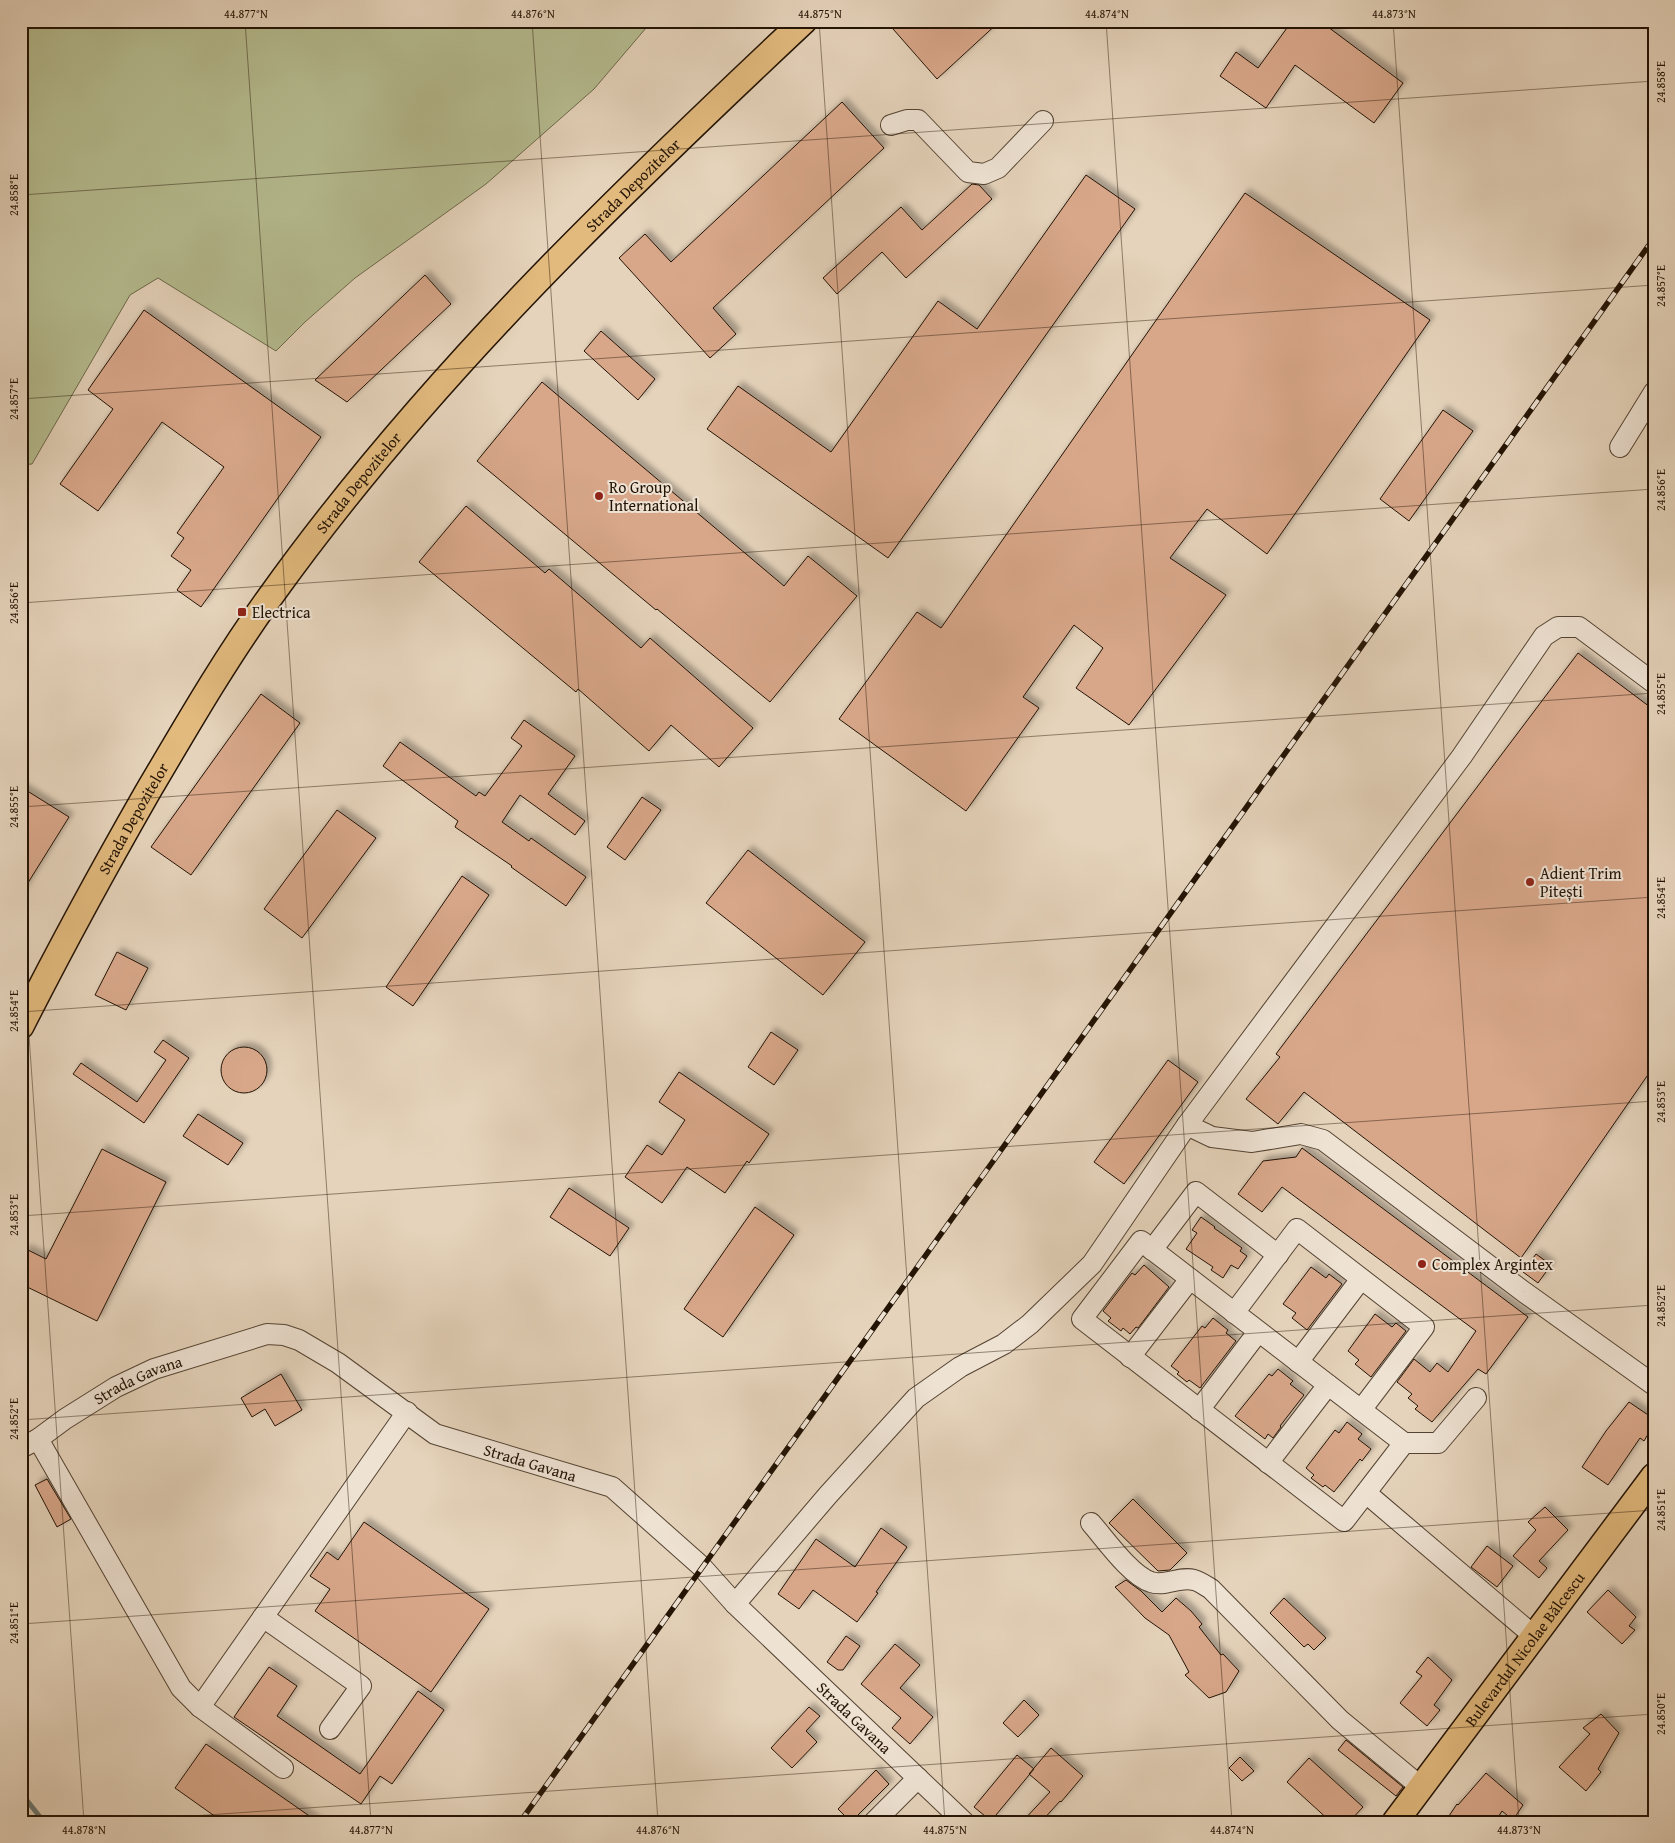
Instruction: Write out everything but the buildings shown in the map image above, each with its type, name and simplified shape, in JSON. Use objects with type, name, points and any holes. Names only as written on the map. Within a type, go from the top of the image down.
[{"type":"main road","name":"Strada Depozitelor","points":[[21,1026],[113,853],[181,734],[252,623],[338,506],[460,362],[531,287],[706,114],[804,21]]},
{"type":"main road","name":"Bulevardul Nicolae Bălcescu","points":[[1395,1822],[1654,1476]]},
{"type":"street","points":[[891,125],[906,120],[918,120],[968,172],[984,174],[998,168],[1043,121]]},
{"type":"street","points":[[1620,446],[1654,392]]},
{"type":"street","points":[[735,1604],[840,1482],[916,1398],[960,1368],[1004,1344],[1030,1324],[1092,1264],[1187,1125],[1462,756],[1544,636],[1558,627],[1579,627],[1654,683]]},
{"type":"street","points":[[1187,1125],[1212,1137],[1252,1142],[1301,1134],[1323,1140],[1524,1292],[1654,1386]]},
{"type":"street","points":[[1152,1250],[1196,1192],[1278,1255]]},
{"type":"street","points":[[1234,1313],[1297,1229],[1424,1327],[1361,1410]]},
{"type":"street","points":[[1404,1443],[1344,1521],[1082,1319],[1141,1241],[1404,1443],[1438,1443],[1476,1398]]},
{"type":"street","points":[[1130,1357],[1190,1279]]},
{"type":"street","points":[[1298,1362],[1361,1279]]},
{"type":"street","points":[[1199,1410],[1258,1332]]},
{"type":"street","name":"Strada Gavana","points":[[30,1443],[116,1387],[154,1369],[266,1334],[284,1335],[299,1340],[338,1363],[435,1434],[612,1487],[701,1566],[735,1604],[964,1822]]},
{"type":"street","points":[[1268,1463],[1328,1385]]},
{"type":"street","points":[[200,1707],[407,1412]]},
{"type":"street","points":[[30,1443],[181,1688],[200,1707],[283,1768]]},
{"type":"street","points":[[1366,1493],[1534,1636]]},
{"type":"street","points":[[1091,1523],[1134,1572],[1151,1582],[1162,1584],[1180,1579],[1194,1580],[1211,1589],[1291,1668],[1340,1720],[1421,1787]]},
{"type":"street","points":[[263,1617],[360,1686],[330,1729]]},
{"type":"street","points":[[874,1822],[918,1778]]},
{"type":"green space","points":[[21,21],[652,21],[594,89],[486,184],[355,278],[305,322],[276,351],[158,278],[130,295],[32,464],[21,465]]},
{"type":"waterway","points":[[21,1793],[44,1822]]},
{"type":"railway","points":[[520,1822],[1654,238]]},
{"type":"place","name":"Ro Group International","points":[[599,496]]},
{"type":"place","name":"Electrica","points":[[242,612]]},
{"type":"place","name":"Adient Trim Pitești","points":[[1530,882]]},
{"type":"place","name":"Complex Argintex","points":[[1422,1264]]}]
